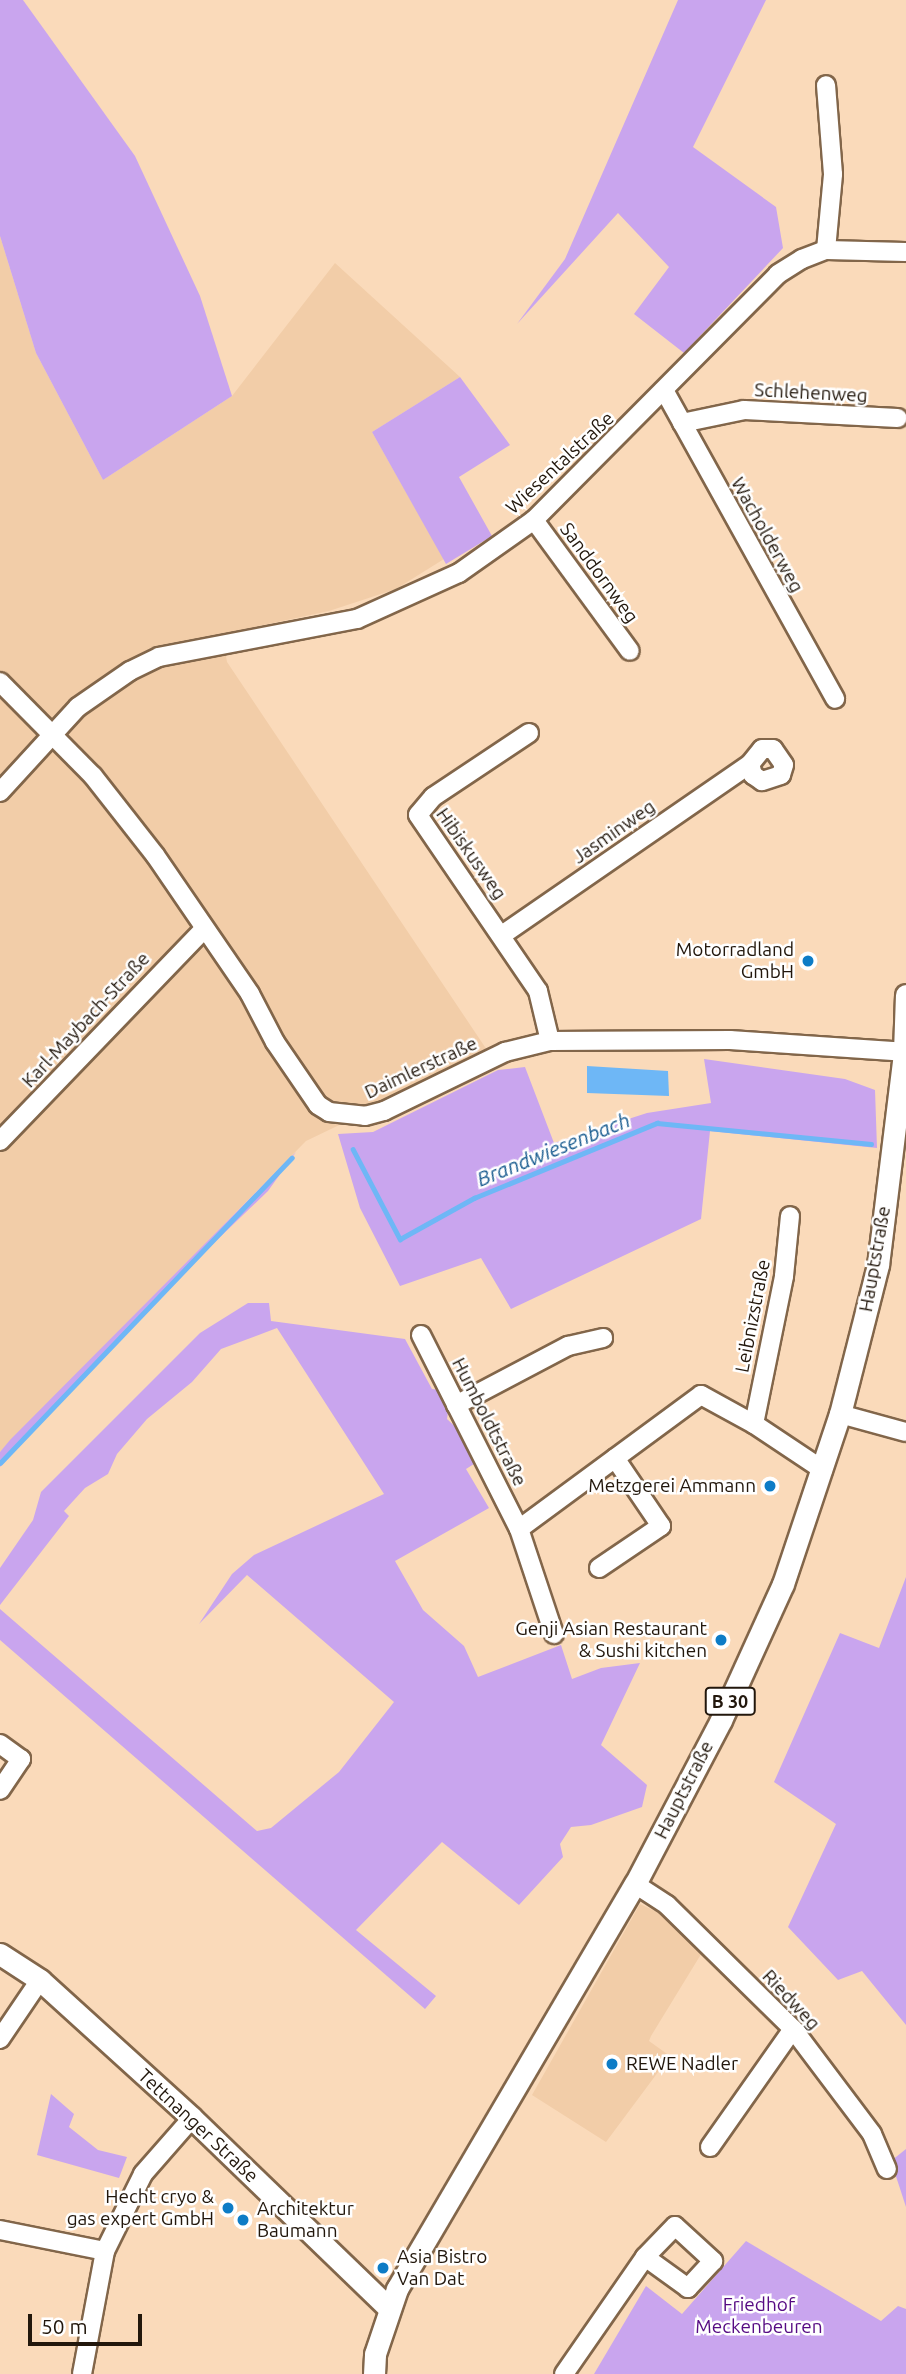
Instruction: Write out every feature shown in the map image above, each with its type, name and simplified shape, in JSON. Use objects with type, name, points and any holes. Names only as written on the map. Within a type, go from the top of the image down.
[{"type":"main road","name":"Hauptstraße","points":[[374,2374],[389,2308],[635,1884],[721,1720],[783,1584],[841,1414],[878,1265],[904,1052],[906,995]]},
{"type":"main road","name":"Tettnanger Straße","points":[[0,1954],[40,1980],[192,2118],[389,2308]]},
{"type":"street","points":[[826,85],[833,174],[826,250]]},
{"type":"street","name":"Wiesentalstraße","points":[[0,792],[52,734],[109,682],[159,657],[357,620],[459,573],[534,520],[778,274],[826,250],[906,252]]},
{"type":"street","name":"Wacholderweg","points":[[664,390],[835,699]]},
{"type":"street","name":"Schlehenweg","points":[[682,423],[744,411],[898,418]]},
{"type":"street","name":"Sanddornweg","points":[[534,520],[630,651]]},
{"type":"street","name":"Daimlerstraße","points":[[0,682],[52,734],[155,855],[318,1105],[338,1116],[365,1116],[384,1111],[505,1052],[550,1041],[730,1040],[904,1052]]},
{"type":"street","name":"Hibiskusweg","points":[[529,733],[433,797],[418,815],[538,991],[550,1041]]},
{"type":"street","name":"Jasminweg","points":[[502,935],[750,764]]},
{"type":"street","name":"Karl-Maybach-Straße","points":[[0,1141],[204,929]]},
{"type":"street","name":"Leibnizstraße","points":[[754,1424],[785,1276],[790,1216]]},
{"type":"street","name":"Humboldtstraße","points":[[421,1335],[519,1528],[554,1634]]},
{"type":"street","points":[[456,1405],[568,1346],[603,1338]]},
{"type":"street","points":[[519,1528],[701,1395],[754,1424],[823,1471]]},
{"type":"street","points":[[841,1414],[906,1432]]},
{"type":"street","points":[[599,1568],[661,1526],[615,1458]]},
{"type":"street","points":[[0,1744],[21,1759],[0,1790]]},
{"type":"street","name":"Riedweg","points":[[635,1884],[667,1905],[793,2029],[872,2134],[887,2169]]},
{"type":"street","points":[[0,2039],[40,1980]]},
{"type":"street","points":[[710,2147],[793,2029]]},
{"type":"street","points":[[82,2374],[105,2251],[143,2174],[192,2118]]},
{"type":"street","points":[[0,2230],[105,2251]]},
{"type":"street","points":[[564,2374],[645,2257]]},
{"type":"shaded area","points":[[0,236],[36,353],[103,480],[232,396],[335,263],[460,377],[372,432],[444,559],[396,589],[329,611],[222,634],[227,662],[489,1053],[306,1141],[0,1452]]},
{"type":"shaded area","points":[[640,1904],[668,1917],[703,1951],[649,2041],[670,2056],[606,2142],[532,2095]]},
{"type":"green space","points":[[0,0],[23,0],[135,156],[200,296],[232,396],[103,480],[36,353],[0,236]]},
{"type":"green space","points":[[678,0],[766,0],[693,147],[776,207],[783,248],[684,353],[634,314],[669,267],[618,213],[517,324],[565,259]]},
{"type":"green space","points":[[460,377],[510,445],[459,477],[492,536],[446,564],[372,432]]},
{"type":"green space","points":[[704,1059],[845,1079],[875,1090],[877,1148],[710,1131],[701,1219],[511,1309],[481,1258],[400,1286],[360,1208],[338,1134],[373,1132],[498,1070],[525,1067],[554,1143],[647,1113],[711,1103]]},
{"type":"green space","points":[[296,1152],[268,1191],[148,1306],[0,1467],[0,1452],[10,1440]]},
{"type":"green space","points":[[248,1303],[269,1303],[271,1321],[405,1339],[432,1389],[440,1390],[449,1405],[447,1419],[463,1434],[477,1462],[466,1469],[489,1508],[395,1561],[423,1610],[464,1646],[478,1677],[561,1645],[572,1679],[601,1668],[640,1663],[601,1745],[647,1785],[642,1807],[591,1825],[571,1827],[560,1844],[563,1857],[519,1905],[442,1842],[356,1930],[436,1996],[425,2009],[0,1640],[0,1609],[257,1831],[271,1828],[339,1772],[394,1702],[247,1575],[199,1624],[232,1574],[254,1555],[384,1494],[277,1328],[221,1349],[192,1382],[147,1419],[117,1454],[108,1474],[85,1488],[64,1511],[69,1516],[0,1605],[0,1568],[33,1520],[41,1492],[200,1333]]},
{"type":"green space","points":[[906,1577],[906,2025],[862,1971],[838,1980],[788,1927],[836,1824],[774,1782],[840,1633],[879,1648]]},
{"type":"green space","points":[[51,2094],[74,2114],[69,2127],[98,2150],[127,2157],[119,2178],[37,2155]]},
{"type":"green space","points":[[906,2149],[906,2207],[891,2161]]},
{"type":"green space","name":"Friedhof Meckenbeuren","points":[[746,2241],[881,2321],[898,2306],[906,2309],[906,2374],[594,2374],[646,2286],[682,2314]]},
{"type":"water","points":[[587,1066],[668,1071],[669,1096],[587,1093]]},
{"type":"waterway","name":"Brandwiesenbach","points":[[353,1149],[400,1239],[474,1198],[657,1123],[871,1144]]},
{"type":"waterway","name":"Brandwiesenbach","points":[[0,1463],[291,1158]]},
{"type":"place","name":"Motorradland GmbH","points":[[808,961]]},
{"type":"place","name":"Metzgerei Ammann","points":[[770,1486]]},
{"type":"place","name":"Genji Asian Restaurant & Sushi kitchen","points":[[721,1640]]},
{"type":"place","name":"REWE Nadler","points":[[612,2064]]},
{"type":"place","name":"Hecht cryo & gas expert GmbH","points":[[228,2208]]},
{"type":"place","name":"Architektur Baumann","points":[[243,2220]]},
{"type":"place","name":"Asia Bistro Van Dat","points":[[383,2268]]}]
